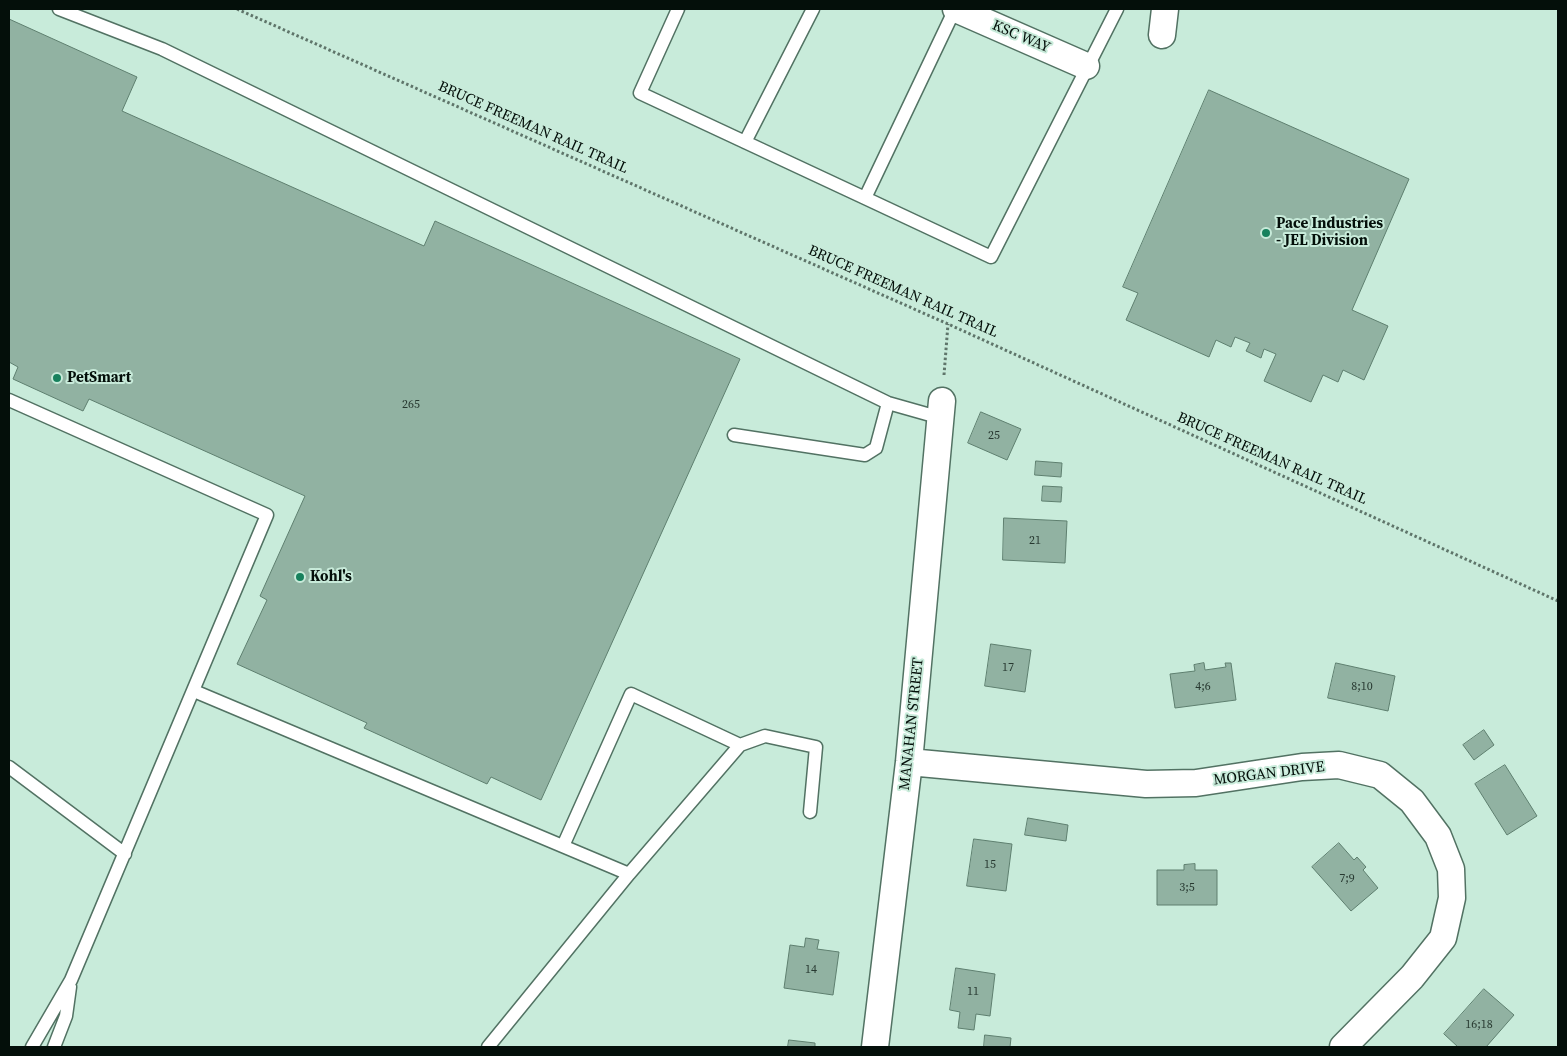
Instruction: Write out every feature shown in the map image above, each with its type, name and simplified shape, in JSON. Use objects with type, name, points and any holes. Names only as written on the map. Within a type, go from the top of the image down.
[{"type":"street","name":"KSC WAY","points":[[955,9],[1086,66]]},
{"type":"street","points":[[1162,35],[1164,9]]},
{"type":"street","name":"MANAHAN STREET","points":[[875,1047],[909,762],[942,409]]},
{"type":"street","name":"MORGAN DRIVE","points":[[909,762],[1146,784],[1196,783],[1302,767],[1339,765],[1380,775],[1412,801],[1438,836],[1451,869],[1452,898],[1443,938],[1412,977],[1343,1047]]},
{"type":"lane","points":[[59,9],[162,49],[888,403],[942,409]]},
{"type":"lane","points":[[678,9],[640,93],[990,257],[1086,66],[1117,9]]},
{"type":"lane","points":[[745,142],[812,9]]},
{"type":"lane","points":[[865,198],[955,9]]},
{"type":"lane","points":[[9,400],[267,515],[72,980],[32,1047]]},
{"type":"lane","points":[[734,435],[865,455],[876,448],[888,403]]},
{"type":"lane","points":[[194,691],[629,874]]},
{"type":"lane","points":[[563,846],[631,694],[740,744]]},
{"type":"lane","points":[[488,1047],[629,874],[740,744],[766,736],[816,747],[810,812]]},
{"type":"lane","points":[[9,767],[125,854]]},
{"type":"lane","points":[[54,1047],[66,1016],[72,980]]},
{"type":"path","name":"BRUCE FREEMAN RAIL TRAIL","points":[[237,9],[948,324],[1558,601]]},
{"type":"path","points":[[942,409],[948,324]]},
{"type":"building","points":[[9,19],[137,77],[122,111],[424,246],[435,221],[740,359],[541,800],[491,777],[487,784],[364,728],[367,723],[237,664],[267,600],[260,596],[305,496],[89,399],[83,411],[13,379],[18,367],[9,362]]},
{"type":"building","name":"Pace Industries - JEL Division","points":[[1209,90],[1409,179],[1352,310],[1388,326],[1364,380],[1343,370],[1338,382],[1323,375],[1311,402],[1264,381],[1276,354],[1264,349],[1261,358],[1246,351],[1250,343],[1235,337],[1231,347],[1216,340],[1209,357],[1126,320],[1138,293],[1123,287]]},
{"type":"building","points":[[981,412],[1021,429],[1007,460],[968,443]]},
{"type":"building","points":[[1036,461],[1062,463],[1061,477],[1035,475]]},
{"type":"building","points":[[1043,486],[1062,487],[1061,502],[1042,501]]},
{"type":"building","points":[[1004,518],[1067,521],[1065,563],[1003,560]]},
{"type":"building","points":[[991,644],[1031,650],[1025,692],[985,686]]},
{"type":"building","points":[[1204,663],[1205,670],[1226,667],[1225,663],[1231,663],[1236,700],[1175,708],[1170,674],[1195,671],[1194,665]]},
{"type":"building","points":[[1336,663],[1395,676],[1388,711],[1328,698]]},
{"type":"building","points":[[1484,730],[1494,745],[1474,760],[1463,745]]},
{"type":"building","points":[[1505,765],[1537,816],[1507,835],[1475,784]]},
{"type":"building","points":[[1028,818],[1068,825],[1066,841],[1025,835]]},
{"type":"building","points":[[974,839],[1012,844],[1006,891],[967,886]]},
{"type":"building","points":[[1339,843],[1354,860],[1357,857],[1366,867],[1363,870],[1378,888],[1351,911],[1312,867]]},
{"type":"building","points":[[1195,864],[1195,870],[1217,870],[1217,905],[1157,905],[1157,870],[1184,870],[1184,865]]},
{"type":"building","points":[[806,938],[819,940],[817,949],[839,952],[833,995],[784,988],[790,945],[804,947]]},
{"type":"building","points":[[956,968],[995,974],[990,1016],[976,1014],[974,1030],[958,1028],[960,1012],[950,1010]]},
{"type":"building","points":[[1484,989],[1514,1015],[1486,1047],[1458,1047],[1444,1034]]},
{"type":"building","points":[[985,1035],[1011,1038],[1010,1047],[984,1047]]},
{"type":"building","points":[[789,1040],[815,1043],[815,1047],[788,1047]]},
{"type":"place","name":"Pace Industries - JEL Division","points":[[1266,233]]},
{"type":"place","name":"PetSmart","points":[[57,378]]},
{"type":"place","name":"Kohl's","points":[[300,577]]}]
